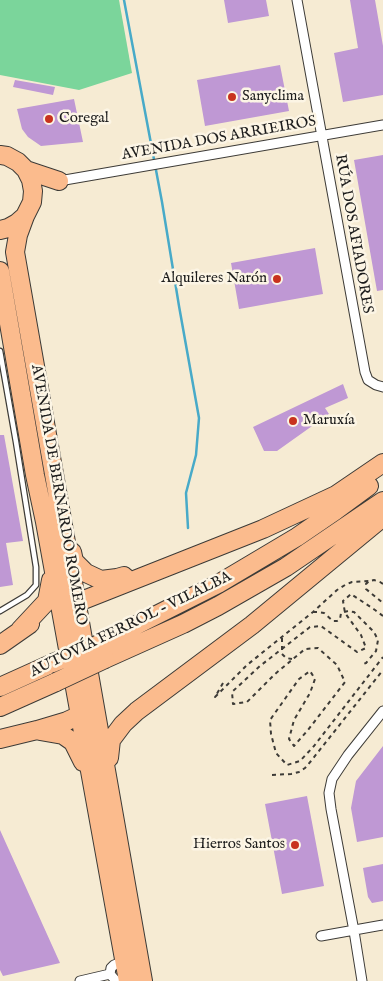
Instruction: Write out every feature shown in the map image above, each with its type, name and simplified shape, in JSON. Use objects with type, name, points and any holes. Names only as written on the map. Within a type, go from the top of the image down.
[{"type":"highway","points":[[2,151],[26,170],[31,180],[33,191],[29,209]]},
{"type":"highway","points":[[26,170],[59,181]]},
{"type":"highway","points":[[0,230],[18,223],[43,192],[59,181]]},
{"type":"highway","name":"AVENIDA DE BERNARDO ROMERO","points":[[29,209],[18,236],[15,252],[78,604],[70,628]]},
{"type":"highway","name":"AVENIDA DE BERNARDO ROMERO","points":[[0,271],[35,475],[87,706],[136,970],[128,981]]},
{"type":"highway","points":[[78,604],[81,601],[263,529],[336,495],[383,463]]},
{"type":"highway","name":"AUTOVÍA FERROL - VILALBA","points":[[0,707],[56,682],[101,652],[305,532],[336,511],[383,474]]},
{"type":"highway","name":"AUTOVÍA FERROL - VILALBA","points":[[0,687],[53,663],[101,652],[183,624],[286,567],[383,501]]},
{"type":"highway","points":[[103,795],[111,740],[122,724],[136,711],[252,625],[383,516]]},
{"type":"highway","points":[[63,520],[74,561],[86,573],[102,580],[118,578],[209,551]]},
{"type":"highway","points":[[20,630],[47,601],[52,582],[45,522]]},
{"type":"highway","points":[[0,645],[37,620],[50,617],[70,628]]},
{"type":"highway","points":[[0,739],[61,723],[87,706],[103,717],[118,717],[136,711]]},
{"type":"highway","points":[[37,730],[63,735],[73,742],[103,795]]},
{"type":"street","name":"RÚA DOS AFIADORES","points":[[297,0],[365,372],[368,380],[383,387]]},
{"type":"street","name":"AVENIDA DOS ARRIEIROS","points":[[59,181],[383,124]]},
{"type":"street","points":[[362,981],[329,792],[332,779],[348,755],[383,711]]},
{"type":"street","points":[[321,936],[383,925]]},
{"type":"street","points":[[80,981],[113,978],[111,968],[114,965],[136,970]]},
{"type":"lane","points":[[0,351],[36,567],[36,585],[27,595],[0,610]]},
{"type":"path","points":[[223,683],[215,697],[247,665],[345,585],[352,582],[369,581],[383,584]]},
{"type":"path","points":[[369,581],[366,584],[366,589],[383,603]]},
{"type":"path","points":[[383,616],[352,594],[343,601],[345,613],[362,635],[366,648],[357,652],[320,626],[310,627],[260,666],[232,692],[233,704],[247,702],[275,674],[305,649],[318,648],[336,665],[345,682],[294,746],[290,739],[294,720],[310,693],[315,679],[310,671],[300,679],[270,720],[271,734],[276,753],[288,764],[300,761],[314,746],[383,656]]},
{"type":"path","points":[[313,612],[324,613],[333,621],[337,621],[341,613],[354,612],[374,632],[378,640],[376,651],[366,663],[361,665]]},
{"type":"path","points":[[282,638],[282,654],[292,660]]},
{"type":"path","points":[[272,775],[291,774],[305,768],[383,670]]},
{"type":"green space","points":[[0,0],[119,0],[132,73],[79,90],[0,75]]},
{"type":"building","points":[[224,0],[266,0],[269,16],[228,23]]},
{"type":"building","points":[[350,0],[375,0],[383,46],[383,95],[343,102],[334,53],[358,48]]},
{"type":"building","points":[[280,65],[289,111],[205,126],[197,80]]},
{"type":"building","points":[[15,80],[55,87],[53,95],[13,87]]},
{"type":"building","name":"Coregal","points":[[74,99],[83,142],[41,146],[28,137],[22,129],[17,109]]},
{"type":"building","points":[[383,155],[383,290],[377,291],[354,160]]},
{"type":"building","name":"Alquileres Narón","points":[[315,248],[323,294],[239,309],[231,263]]},
{"type":"building","name":"Maruxía","points":[[343,384],[348,398],[325,408],[329,414],[277,451],[264,451],[253,427]]},
{"type":"building","points":[[0,435],[4,435],[23,541],[6,543],[13,585],[0,587]]},
{"type":"building","points":[[383,746],[383,837],[357,842],[351,808],[356,781]]},
{"type":"building","name":"Hierros Santos","points":[[307,796],[324,886],[282,894],[265,804]]},
{"type":"building","points":[[0,830],[60,963],[3,976],[0,970]]},
{"type":"building","points":[[383,864],[383,901],[372,903],[368,897],[363,868]]},
{"type":"waterway","points":[[124,0],[162,202],[199,418],[196,455],[186,493],[188,528]]},
{"type":"place","name":"Sanyclima","points":[[232,97]]},
{"type":"place","name":"Coregal","points":[[49,119]]},
{"type":"place","name":"Alquileres Narón","points":[[277,279]]},
{"type":"place","name":"Maruxía","points":[[293,421]]},
{"type":"place","name":"Hierros Santos","points":[[295,845]]}]
